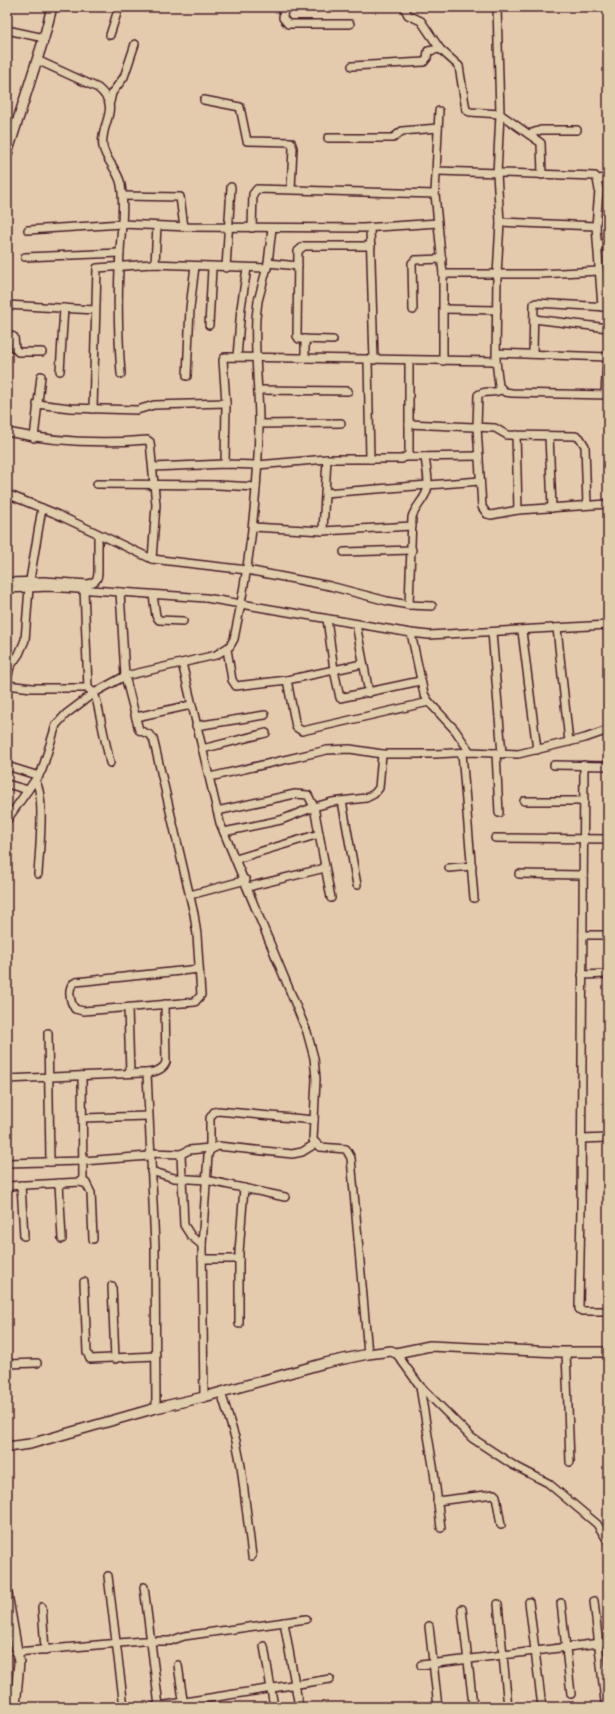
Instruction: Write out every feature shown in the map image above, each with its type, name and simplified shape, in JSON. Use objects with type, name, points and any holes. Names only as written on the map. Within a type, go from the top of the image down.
[{"type":"street","points":[[7,154],[44,38],[52,7]]},
{"type":"street","points":[[110,36],[118,7]]},
{"type":"street","points":[[284,7],[283,18],[285,22],[293,25],[350,24]]},
{"type":"street","points":[[404,7],[408,15],[421,21],[440,49],[459,66],[466,110],[470,112],[500,114],[538,140],[542,146],[542,174]]},
{"type":"street","points":[[497,7],[500,114],[497,174],[500,222],[497,275],[496,357],[499,386],[501,390]]},
{"type":"street","points":[[7,30],[44,38]]},
{"type":"street","points":[[121,374],[118,316],[123,196],[118,173],[103,148],[104,134],[112,93],[124,77],[135,44]]},
{"type":"street","points":[[352,66],[424,62],[428,51],[440,49]]},
{"type":"street","points":[[37,60],[98,88],[106,94],[110,102]]},
{"type":"street","points":[[204,100],[240,107],[243,114],[247,141],[291,142],[293,148],[292,189]]},
{"type":"street","points":[[438,111],[435,194],[443,274],[444,361]]},
{"type":"street","points":[[328,138],[393,138],[402,132],[438,128]]},
{"type":"street","points":[[529,134],[541,130],[577,130]]},
{"type":"street","points":[[437,171],[497,174],[590,175],[597,179],[608,178]]},
{"type":"street","points":[[533,354],[534,304],[538,302],[605,307],[604,284],[599,270],[596,226],[599,201],[597,179]]},
{"type":"street","points":[[226,268],[231,187]]},
{"type":"street","points":[[252,228],[254,191],[267,188],[435,194]]},
{"type":"street","points":[[123,196],[180,197],[184,227]]},
{"type":"street","points":[[500,222],[596,226]]},
{"type":"street","points":[[28,230],[122,224],[228,228],[370,228],[438,224]]},
{"type":"street","points":[[155,264],[157,226]]},
{"type":"street","points":[[7,820],[37,778],[56,725],[91,691],[125,676],[216,655],[227,649],[234,639],[242,601],[253,527],[259,424],[256,318],[258,301],[267,266],[272,228]]},
{"type":"street","points":[[370,228],[370,460]]},
{"type":"street","points":[[598,244],[608,244]]},
{"type":"street","points":[[333,340],[299,339],[296,334],[298,251],[304,246],[371,246]]},
{"type":"street","points":[[25,257],[120,253]]},
{"type":"street","points":[[413,310],[412,263],[416,260],[442,259]]},
{"type":"street","points":[[93,409],[97,268],[155,264],[212,268],[298,266]]},
{"type":"street","points":[[187,376],[190,308],[195,266]]},
{"type":"street","points":[[209,325],[212,268]]},
{"type":"street","points":[[237,357],[240,308],[246,268]]},
{"type":"street","points":[[443,274],[497,275],[599,270]]},
{"type":"street","points":[[7,305],[95,310]]},
{"type":"street","points":[[60,371],[64,308]]},
{"type":"street","points":[[444,309],[497,310]]},
{"type":"street","points":[[534,319],[608,328]]},
{"type":"street","points":[[7,334],[14,337],[15,348],[18,352],[42,352]]},
{"type":"street","points":[[305,339],[305,358]]},
{"type":"street","points":[[225,464],[226,403],[223,360],[226,357],[444,361],[533,354],[608,357],[606,395],[512,393],[501,390],[494,393],[482,392],[478,395],[477,427],[482,507],[487,514],[518,510],[608,504]]},
{"type":"street","points":[[406,457],[410,448],[409,360]]},
{"type":"street","points":[[34,438],[40,376]]},
{"type":"street","points":[[258,390],[348,391]]},
{"type":"street","points":[[37,404],[57,407],[137,410],[154,405],[226,403]]},
{"type":"street","points":[[259,424],[341,423]]},
{"type":"street","points":[[409,424],[495,428],[507,435],[575,436],[584,441],[587,506]]},
{"type":"street","points":[[7,432],[34,438],[97,443],[147,440],[151,446],[155,485],[156,511],[152,559]]},
{"type":"street","points":[[516,435],[518,510]]},
{"type":"street","points":[[549,436],[552,508]]},
{"type":"street","points":[[153,467],[225,464],[256,465],[327,459],[370,460],[402,459],[406,457],[479,456]]},
{"type":"street","points":[[410,605],[412,517],[415,509],[426,494],[428,486],[425,457]]},
{"type":"street","points":[[323,530],[327,459]]},
{"type":"street","points":[[325,493],[480,481]]},
{"type":"street","points":[[97,484],[218,485],[256,487]]},
{"type":"street","points":[[7,494],[42,508],[152,559],[247,570],[330,586],[410,605],[432,606]]},
{"type":"street","points":[[7,680],[10,667],[19,654],[25,640],[30,584],[42,508]]},
{"type":"street","points":[[253,527],[323,530],[412,526]]},
{"type":"street","points":[[7,589],[30,584],[88,584],[94,582],[98,578],[98,535]]},
{"type":"street","points":[[344,552],[412,550]]},
{"type":"street","points":[[7,582],[84,590],[242,601],[327,619],[410,633],[442,634],[492,632],[608,625]]},
{"type":"street","points":[[84,590],[91,691],[98,702],[110,763]]},
{"type":"street","points":[[120,592],[125,676],[139,730],[153,738],[190,895],[197,935],[201,995],[195,1002],[128,1008],[78,1011],[72,1003],[70,985],[76,982],[199,969]]},
{"type":"street","points":[[153,595],[156,616],[159,620],[183,621]]},
{"type":"street","points":[[327,619],[334,670],[340,698],[420,682]]},
{"type":"street","points":[[356,624],[368,693]]},
{"type":"street","points":[[557,628],[569,742]]},
{"type":"street","points":[[522,630],[537,750]]},
{"type":"street","points":[[492,632],[499,754],[499,812]]},
{"type":"street","points":[[410,633],[420,682],[424,694],[470,752]]},
{"type":"street","points":[[227,649],[232,680],[236,686],[287,680],[362,664]]},
{"type":"street","points":[[182,663],[217,811],[224,832],[247,884],[307,1032],[314,1058],[316,1079],[312,1134],[316,1144],[320,1147],[346,1150],[351,1158],[368,1354]]},
{"type":"street","points":[[287,680],[296,727],[302,731],[429,702]]},
{"type":"street","points":[[7,685],[32,688],[91,691]]},
{"type":"street","points":[[136,717],[191,705]]},
{"type":"street","points":[[196,726],[265,715]]},
{"type":"street","points":[[210,777],[327,750],[350,749],[382,754],[470,752],[518,754],[569,742],[608,730]]},
{"type":"street","points":[[202,749],[266,733]]},
{"type":"street","points":[[462,753],[474,898]]},
{"type":"street","points":[[224,832],[281,820],[314,807],[366,798],[374,794],[379,788],[382,754]]},
{"type":"street","points":[[554,765],[608,766]]},
{"type":"street","points":[[584,765],[582,1139],[579,1309],[582,1311],[608,1311]]},
{"type":"street","points":[[7,766],[37,778]]},
{"type":"street","points":[[37,778],[40,788],[41,801],[38,874]]},
{"type":"street","points":[[7,784],[28,790]]},
{"type":"street","points":[[217,811],[296,794],[308,795],[314,807],[331,898]]},
{"type":"street","points":[[524,801],[584,801]]},
{"type":"street","points":[[342,802],[357,885]]},
{"type":"street","points":[[236,859],[319,834]]},
{"type":"street","points":[[495,838],[608,839]]},
{"type":"street","points":[[448,868],[472,866]]},
{"type":"street","points":[[190,895],[325,868]]},
{"type":"street","points":[[519,874],[583,875]]},
{"type":"street","points":[[583,935],[608,935]]},
{"type":"street","points":[[582,975],[608,974]]},
{"type":"street","points":[[7,1079],[147,1073],[162,1068],[166,1062],[164,1004]]},
{"type":"street","points":[[128,1008],[130,1073]]},
{"type":"street","points":[[48,1033],[50,1162]]},
{"type":"street","points":[[147,1073],[156,1356],[156,1408]]},
{"type":"street","points":[[82,1076],[83,1183]]},
{"type":"street","points":[[204,1397],[202,1245],[208,1155],[210,1149],[210,1118],[214,1112],[218,1111],[314,1120]]},
{"type":"street","points":[[83,1118],[148,1116]]},
{"type":"street","points":[[582,1139],[608,1138]]},
{"type":"street","points":[[7,1163],[83,1161],[149,1155],[181,1154],[189,1150],[210,1149],[218,1146],[292,1154],[302,1152],[316,1144]]},
{"type":"street","points":[[181,1154],[184,1179],[184,1225],[191,1236],[202,1245]]},
{"type":"street","points":[[151,1171],[184,1179],[206,1180],[285,1197]]},
{"type":"street","points":[[59,1183],[62,1239]]},
{"type":"street","points":[[7,1186],[83,1183],[89,1187],[91,1193],[93,1239]]},
{"type":"street","points":[[21,1185],[24,1236]]},
{"type":"street","points":[[239,1324],[239,1259],[244,1188]]},
{"type":"street","points":[[202,1259],[239,1259]]},
{"type":"street","points":[[84,1282],[88,1356],[93,1360],[156,1356]]},
{"type":"street","points":[[112,1286],[115,1359]]},
{"type":"street","points":[[7,1448],[30,1444],[156,1408],[204,1397],[300,1369],[368,1354],[391,1351],[396,1353],[430,1346],[566,1352],[608,1352]]},
{"type":"street","points":[[566,1352],[570,1462]]},
{"type":"street","points":[[396,1353],[420,1386],[472,1438],[513,1465],[548,1482],[597,1524],[606,1534],[608,1540]]},
{"type":"street","points":[[7,1364],[37,1363]]},
{"type":"street","points":[[420,1386],[441,1528]]},
{"type":"street","points":[[221,1392],[236,1441],[241,1466],[252,1556]]},
{"type":"street","points":[[438,1501],[494,1494],[496,1496],[501,1526]]},
{"type":"street","points":[[108,1576],[124,1707]]},
{"type":"street","points":[[144,1587],[156,1707],[183,1705],[330,1679]]},
{"type":"street","points":[[7,1594],[11,1642],[17,1652],[18,1673],[15,1707]]},
{"type":"street","points":[[594,1601],[604,1702]]},
{"type":"street","points":[[529,1602],[542,1707]]},
{"type":"street","points":[[561,1603],[571,1694]]},
{"type":"street","points":[[498,1604],[508,1707]]},
{"type":"street","points":[[42,1607],[45,1650]]},
{"type":"street","points":[[462,1609],[469,1659],[473,1705]]},
{"type":"street","points":[[17,1652],[116,1643],[170,1641],[184,1636],[306,1619]]},
{"type":"street","points":[[284,1622],[299,1707]]},
{"type":"street","points":[[429,1626],[438,1707]]},
{"type":"street","points":[[421,1665],[608,1642]]},
{"type":"street","points":[[264,1646],[274,1707]]},
{"type":"street","points":[[178,1665],[183,1705]]}]
